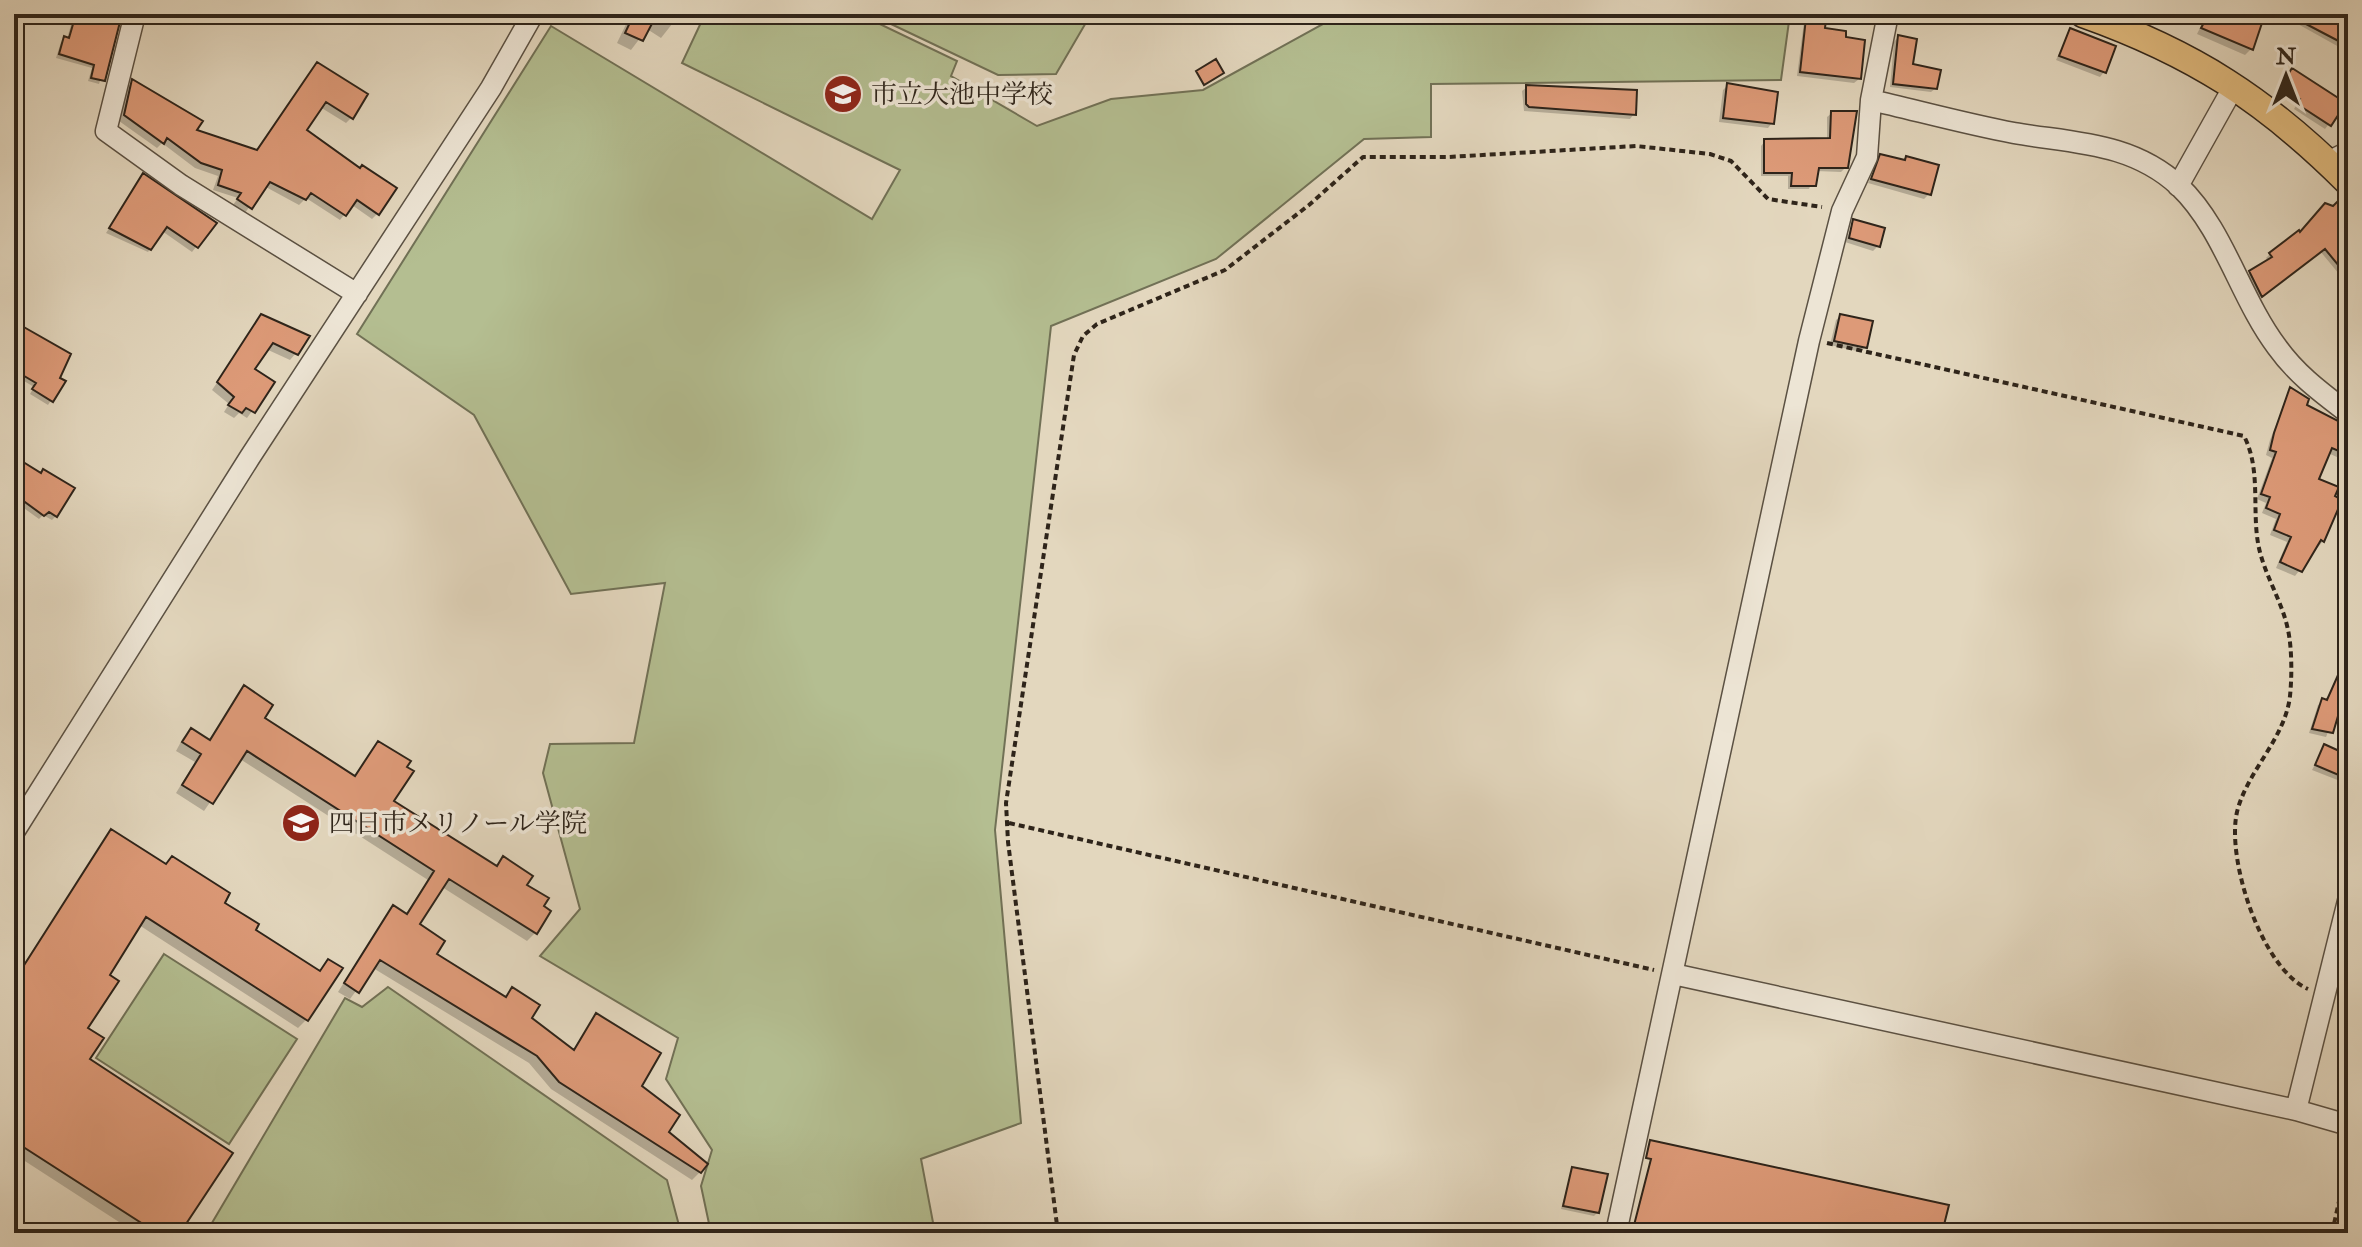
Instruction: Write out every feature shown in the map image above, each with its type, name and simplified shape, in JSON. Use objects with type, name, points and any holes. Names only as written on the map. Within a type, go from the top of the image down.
[{"type":"main road","points":[[2083,14],[2133,24],[2198,62],[2338,157],[2348,182]]},
{"type":"street","points":[[135,14],[106,131],[181,185],[357,294]]},
{"type":"street","points":[[14,832],[491,88],[533,14]]},
{"type":"street","points":[[1616,1233],[1809,341],[1842,211],[1867,157],[1871,100],[1888,14]]},
{"type":"street","points":[[2178,186],[2234,86]]},
{"type":"street","points":[[1871,100],[2016,133],[2101,144],[2142,161],[2178,186],[2199,211],[2276,346],[2303,379],[2348,413]]},
{"type":"street","points":[[2296,1110],[2348,901]]},
{"type":"street","points":[[1673,974],[2296,1110],[2348,1125]]},
{"type":"path","points":[[1058,1233],[1008,842],[1006,803],[1074,355],[1083,336],[1097,324],[1225,270],[1309,205],[1363,157],[1448,157],[1636,146],[1710,154],[1731,161],[1768,199],[1842,211]]},
{"type":"path","points":[[1809,341],[1899,357],[2244,436],[2252,452],[2258,545],[2288,630],[2290,698],[2274,740],[2248,784],[2237,814],[2239,863],[2244,891],[2276,965],[2294,983],[2327,994]]},
{"type":"path","points":[[1009,823],[1673,974]]},
{"type":"path","points":[[2332,1233],[2348,1161]]},
{"type":"green space","points":[[705,14],[859,14],[957,61],[951,76],[1037,126],[1111,99],[1203,90],[1341,14],[1790,14],[1781,80],[1431,84],[1431,137],[1364,139],[1216,259],[1051,326],[995,830],[1021,1123],[921,1159],[935,1233],[711,1233],[701,1186],[712,1150],[666,1079],[678,1038],[540,956],[580,909],[543,773],[550,744],[634,743],[665,583],[571,594],[474,415],[357,334],[551,26],[872,219],[900,170],[682,63]]},
{"type":"green space","points":[[870,14],[1091,14],[1056,74],[998,75]]},
{"type":"green space","points":[[164,954],[297,1039],[229,1144],[96,1058]]},
{"type":"green space","points":[[388,987],[667,1180],[681,1233],[206,1233],[345,998],[362,1007]]},
{"type":"building","points":[[76,14],[122,14],[105,81],[91,78],[94,65],[59,54],[64,36],[69,38]]},
{"type":"building","points":[[634,14],[657,14],[643,41],[625,33]]},
{"type":"building","points":[[2209,14],[2233,14],[2262,23],[2253,50],[2201,28]]},
{"type":"building","points":[[2287,14],[2348,14],[2348,46]]},
{"type":"building","points":[[1806,18],[1826,20],[1825,28],[1846,31],[1846,37],[1865,40],[1861,79],[1800,72]]},
{"type":"building","points":[[2070,28],[2116,46],[2106,73],[2059,56]]},
{"type":"building","points":[[1898,35],[1917,39],[1913,64],[1941,70],[1937,89],[1893,84]]},
{"type":"building","points":[[1216,59],[1224,73],[1204,85],[1196,71]]},
{"type":"building","points":[[317,62],[368,94],[353,119],[326,102],[307,130],[360,168],[362,165],[397,188],[379,215],[357,200],[346,216],[311,193],[306,200],[270,182],[252,209],[237,199],[241,193],[218,185],[222,170],[201,163],[167,138],[164,144],[124,115],[132,79],[203,121],[197,130],[257,150]]},
{"type":"building","points":[[2292,68],[2346,103],[2331,126],[2297,104],[2300,99],[2281,86]]},
{"type":"building","points":[[1727,83],[1778,92],[1774,124],[1723,118]]},
{"type":"building","points":[[1526,85],[1637,90],[1636,115],[1529,107],[1526,104]]},
{"type":"building","points":[[1831,111],[1857,111],[1848,168],[1819,168],[1816,186],[1791,186],[1792,173],[1764,173],[1764,139],[1830,138]]},
{"type":"building","points":[[1880,154],[1905,160],[1906,156],[1939,165],[1931,195],[1871,179]]},
{"type":"building","points":[[143,173],[217,223],[198,248],[167,227],[151,250],[109,228]]},
{"type":"building","points":[[2339,200],[2348,208],[2348,277],[2325,249],[2262,297],[2249,271],[2272,257],[2269,253],[2300,232],[2325,203],[2333,206]]},
{"type":"building","points":[[1853,219],[1885,228],[1880,247],[1849,238]]},
{"type":"building","points":[[261,314],[310,336],[298,355],[273,343],[255,369],[275,382],[255,413],[246,408],[242,413],[228,405],[234,397],[217,382]]},
{"type":"building","points":[[1840,314],[1873,321],[1867,348],[1834,341]]},
{"type":"building","points":[[22,326],[71,354],[60,378],[66,381],[53,402],[32,389],[36,383],[14,370],[14,337]]},
{"type":"building","points":[[2290,387],[2309,399],[2307,405],[2348,426],[2348,455],[2332,448],[2319,479],[2339,487],[2335,496],[2342,500],[2324,542],[2321,540],[2302,572],[2280,562],[2291,537],[2274,530],[2280,514],[2266,508],[2270,497],[2261,494],[2276,452],[2270,450]]},
{"type":"building","points":[[20,460],[41,473],[43,469],[75,488],[57,517],[49,512],[44,516],[14,494],[14,470]]},
{"type":"building","points":[[2342,666],[2348,668],[2348,682],[2333,733],[2312,729],[2322,698],[2327,700]]},
{"type":"building","points":[[244,685],[273,705],[265,718],[355,776],[378,741],[411,761],[407,767],[414,771],[394,801],[497,866],[503,856],[533,876],[527,885],[549,898],[544,906],[551,911],[537,934],[449,879],[420,924],[445,941],[437,954],[506,997],[512,987],[540,1005],[532,1018],[574,1050],[596,1013],[661,1053],[642,1086],[680,1115],[669,1132],[708,1164],[701,1173],[559,1082],[537,1056],[380,960],[359,993],[344,983],[393,905],[407,914],[434,871],[247,751],[213,804],[182,785],[201,754],[182,742],[191,728],[210,740]]},
{"type":"building","points":[[2324,744],[2348,755],[2348,779],[2315,765]]},
{"type":"building","points":[[111,829],[166,864],[172,856],[230,893],[225,903],[259,924],[256,930],[320,971],[328,959],[343,968],[308,1021],[146,917],[110,975],[119,981],[88,1028],[104,1038],[90,1059],[233,1153],[180,1233],[157,1233],[14,1141],[14,966],[21,970]]},
{"type":"building","points":[[1650,1140],[1949,1205],[1942,1233],[1632,1233],[1651,1159],[1646,1158]]},
{"type":"building","points":[[1572,1167],[1608,1174],[1599,1213],[1563,1206]]},
{"type":"place","name":"市立大池中学校","points":[[843,94]]},
{"type":"place","name":"四日市メリノール学院","points":[[301,823]]}]
